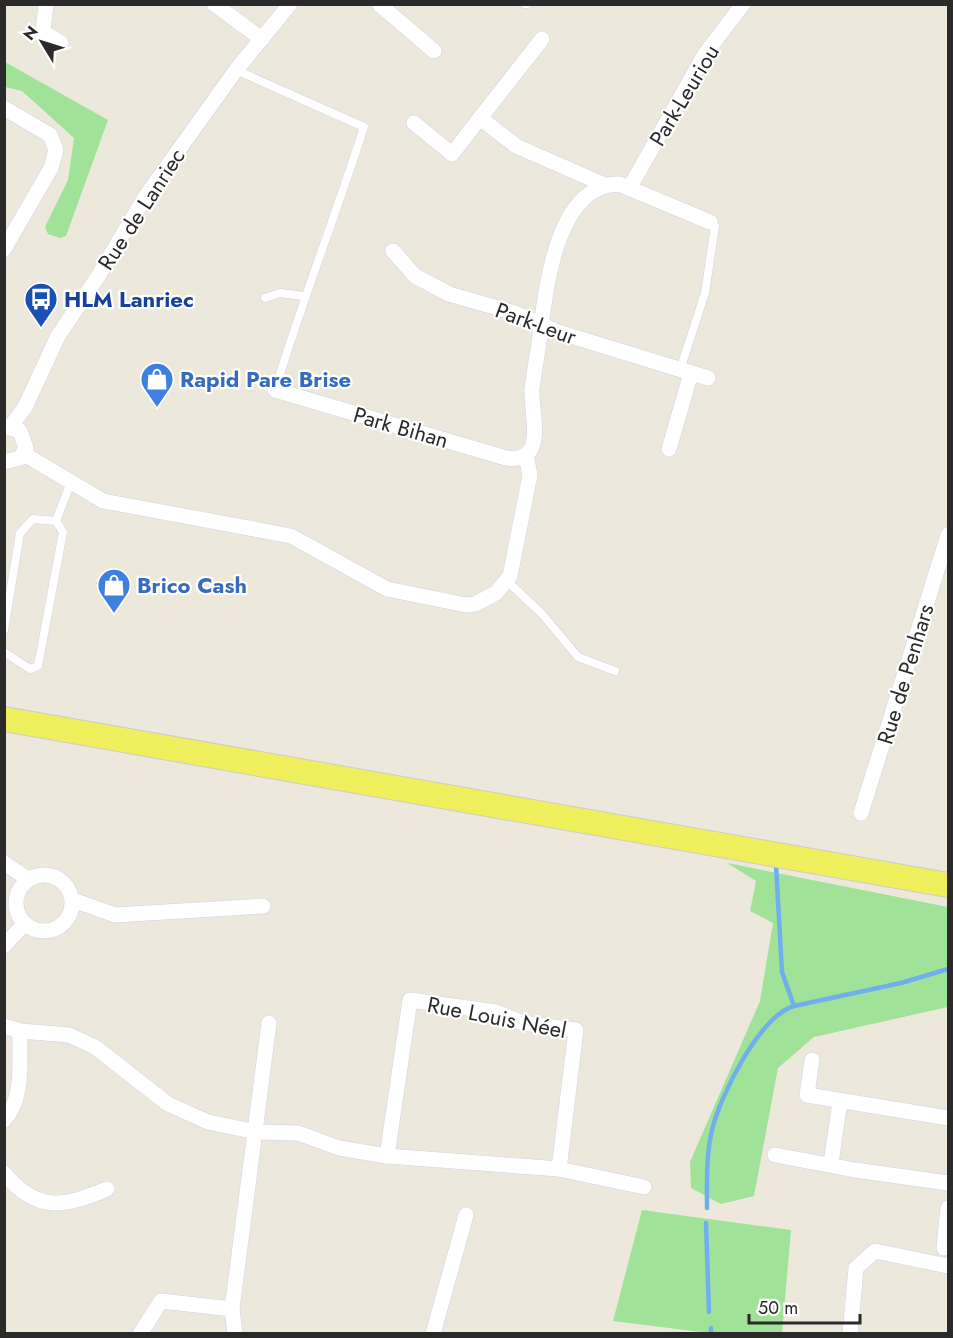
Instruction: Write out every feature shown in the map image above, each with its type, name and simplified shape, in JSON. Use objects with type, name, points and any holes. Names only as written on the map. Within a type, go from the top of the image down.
[{"type":"main road","points":[[4,719],[948,885]]},
{"type":"street","points":[[46,4],[43,32],[61,43]]},
{"type":"street","points":[[214,4],[262,39]]},
{"type":"street","name":"Rue de Lanriec","points":[[8,426],[25,407],[45,362],[73,311],[99,274],[145,197],[236,70],[290,4]]},
{"type":"street","points":[[379,4],[434,51]]},
{"type":"street","name":"Park-Leuriou","points":[[630,188],[705,54],[743,4]]},
{"type":"street","points":[[414,123],[452,154],[542,39]]},
{"type":"street","points":[[4,108],[50,135],[56,150],[51,168],[4,249]]},
{"type":"street","points":[[480,118],[516,146],[605,185],[619,184],[710,222]]},
{"type":"street","points":[[24,454],[103,501],[291,536],[399,593],[475,604],[496,593],[507,581],[514,564],[530,475],[526,455],[533,441],[532,387],[556,245],[566,223],[582,202],[605,185]]},
{"type":"street","name":"Park-Leur","points":[[393,251],[415,276],[432,287],[515,313],[541,325],[708,378]]},
{"type":"street","points":[[669,448],[686,372]]},
{"type":"street","name":"Park Bihan","points":[[275,390],[506,458],[526,455]]},
{"type":"street","points":[[8,426],[24,435],[24,454]]},
{"type":"street","points":[[4,462],[14,461],[24,454]]},
{"type":"street","name":"Rue de Penhars","points":[[861,813],[948,535]]},
{"type":"street","points":[[4,863],[28,879]]},
{"type":"street","points":[[44,874],[58,877],[68,886],[73,900],[71,913],[58,928],[41,932],[24,924],[17,912],[16,901],[21,886],[28,879],[44,874]]},
{"type":"street","points":[[73,900],[115,915],[263,906]]},
{"type":"street","points":[[4,946],[24,924]]},
{"type":"street","name":"Rue Louis Néel","points":[[387,1156],[410,1000],[496,1012],[523,1023],[576,1030],[559,1168]]},
{"type":"street","points":[[235,1334],[232,1309],[269,1023]]},
{"type":"street","points":[[4,1026],[20,1031],[69,1035],[95,1047],[168,1104],[208,1122],[256,1132],[298,1133],[339,1148],[387,1156],[559,1168],[644,1187]]},
{"type":"street","points":[[4,1120],[13,1111],[18,1090],[20,1031]]},
{"type":"street","points":[[812,1060],[807,1095],[948,1118]]},
{"type":"street","points":[[831,1163],[840,1102]]},
{"type":"street","points":[[775,1155],[831,1163],[855,1170],[948,1183]]},
{"type":"street","points":[[4,1173],[16,1187],[42,1202],[72,1203],[107,1189]]},
{"type":"street","points":[[944,1248],[948,1209]]},
{"type":"street","points":[[433,1334],[466,1215]]},
{"type":"street","points":[[850,1334],[856,1268],[875,1251],[948,1266]]},
{"type":"street","points":[[140,1334],[161,1301],[232,1309]]},
{"type":"lane","points":[[236,70],[364,127],[337,211],[304,296],[275,390]]},
{"type":"lane","points":[[686,372],[705,293],[716,226],[710,222]]},
{"type":"lane","points":[[265,297],[280,293],[304,296]]},
{"type":"lane","points":[[56,521],[70,482]]},
{"type":"lane","points":[[4,630],[20,533],[33,519],[56,521]]},
{"type":"lane","points":[[4,652],[30,669],[38,666],[63,532],[56,521]]},
{"type":"lane","points":[[507,581],[542,614],[578,657],[615,671]]},
{"type":"green space","points":[[5,62],[108,120],[66,236],[60,238],[48,234],[45,227],[68,180],[74,138],[22,91],[5,87]]},
{"type":"green space","points":[[727,863],[948,907],[948,1007],[814,1037],[778,1068],[754,1196],[721,1204],[691,1188],[690,1162],[760,1001],[773,923],[750,911],[756,881]]},
{"type":"green space","points":[[642,1210],[791,1230],[782,1333],[709,1333],[613,1321]]},
{"type":"waterway","points":[[776,865],[782,972],[794,1006]]},
{"type":"waterway","points":[[707,1208],[707,1169],[716,1115],[743,1059],[768,1025],[781,1013],[794,1006],[901,983],[948,969]]},
{"type":"waterway","points":[[706,1223],[709,1312]]},
{"type":"waterway","points":[[711,1328],[711,1334]]},
{"type":"place","name":"HLM Lanriec","points":[[41,328]]},
{"type":"place","name":"Rapid Pare Brise","points":[[157,408]]},
{"type":"place","name":"Brico Cash","points":[[114,614]]}]
